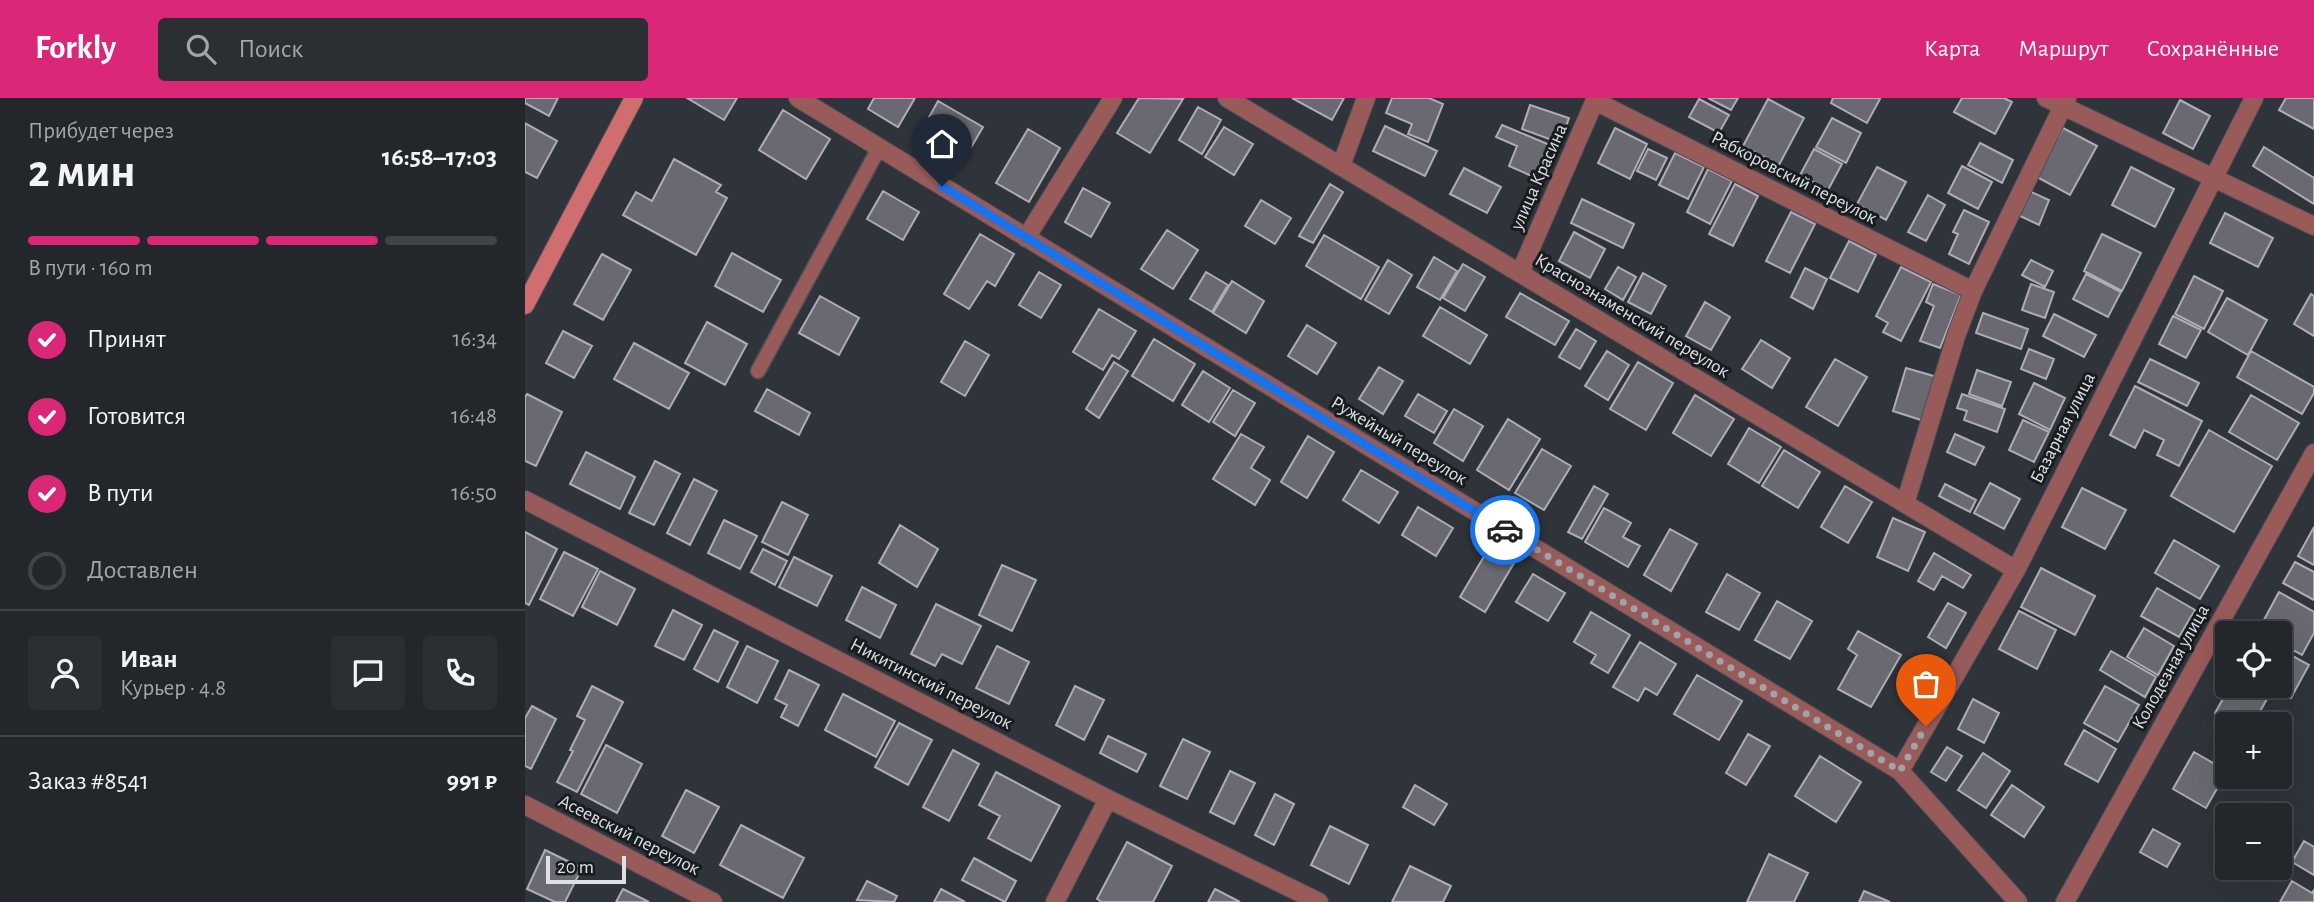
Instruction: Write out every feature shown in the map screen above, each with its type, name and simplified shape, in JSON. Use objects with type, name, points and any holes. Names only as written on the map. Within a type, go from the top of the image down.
[{"type":"street","points":[[525,305],[634,98]]},
{"type":"street","name":"Ружейный переулок","points":[[798,98],[1900,771],[2018,902]]},
{"type":"street","points":[[1026,238],[1114,98]]},
{"type":"street","name":"Краснознаменский переулок","points":[[1227,98],[2016,570]]},
{"type":"street","points":[[1341,166],[1366,98]]},
{"type":"street","points":[[2046,98],[2065,102],[2212,179],[2314,226]]},
{"type":"street","name":"Базарная улица","points":[[1900,771],[2016,570],[2254,98]]},
{"type":"street","name":"улица Красина","points":[[1520,273],[1596,100]]},
{"type":"street","name":"Рабкоровский переулок","points":[[1596,100],[1973,292]]},
{"type":"street","points":[[1905,504],[1956,336],[1973,292],[2065,102]]},
{"type":"street","name":"Колодезная улица","points":[[2065,902],[2314,453]]},
{"type":"street","name":"Никитинский переулок","points":[[525,500],[1108,799],[1319,902]]},
{"type":"street","points":[[1055,902],[1108,799]]},
{"type":"street","name":"Асеевский переулок","points":[[525,805],[713,902]]},
{"type":"lane","points":[[758,372],[879,148]]},
{"type":"building","points":[[525,98],[558,98],[549,116],[525,103]]},
{"type":"building","points":[[687,98],[737,98],[724,120]]},
{"type":"building","points":[[874,98],[915,98],[898,127],[868,109]]},
{"type":"building","points":[[1139,98],[1183,99],[1150,153],[1117,133]]},
{"type":"building","points":[[1292,98],[1344,98],[1332,120]]},
{"type":"building","points":[[1392,98],[1429,98],[1443,104],[1428,142],[1408,134],[1412,124],[1386,113]]},
{"type":"building","points":[[1708,98],[1738,98],[1731,110]]},
{"type":"building","points":[[1833,98],[1880,99],[1867,123],[1831,103]]},
{"type":"building","points":[[1962,98],[2004,98],[2012,102],[1995,134],[1954,112]]},
{"type":"building","points":[[2286,98],[2314,98],[2314,129],[2279,110]]},
{"type":"building","points":[[1699,99],[1729,115],[1719,133],[1689,117]]},
{"type":"building","points":[[1768,99],[1804,118],[1779,165],[1743,146]]},
{"type":"building","points":[[2180,100],[2210,116],[2193,149],[2163,133]]},
{"type":"building","points":[[938,101],[983,127],[962,163],[918,137]]},
{"type":"building","points":[[1530,105],[1569,118],[1560,143],[1522,129]]},
{"type":"building","points":[[1198,107],[1221,120],[1202,154],[1179,140]]},
{"type":"building","points":[[783,110],[830,139],[806,179],[759,150]]},
{"type":"building","points":[[1832,118],[1861,133],[1846,163],[1816,147]]},
{"type":"building","points":[[525,123],[557,141],[537,178],[525,172]]},
{"type":"building","points":[[1502,125],[1557,148],[1543,181],[1509,166],[1517,146],[1496,137]]},
{"type":"building","points":[[1385,126],[1437,151],[1425,176],[1373,151]]},
{"type":"building","points":[[1224,127],[1253,144],[1234,175],[1205,157]]},
{"type":"building","points":[[1615,128],[1647,144],[1630,179],[1598,163]]},
{"type":"building","points":[[2063,128],[2097,146],[2070,195],[2037,177]]},
{"type":"building","points":[[1028,129],[1060,148],[1029,202],[996,183]]},
{"type":"building","points":[[1980,143],[2013,160],[2002,183],[1968,165]]},
{"type":"building","points":[[2264,147],[2314,178],[2314,204],[2253,166]]},
{"type":"building","points":[[1648,149],[1667,158],[1656,180],[1637,171]]},
{"type":"building","points":[[1814,149],[1842,164],[1828,190],[1800,175]]},
{"type":"building","points":[[1675,153],[1704,167],[1688,199],[1659,185]]},
{"type":"building","points":[[674,159],[721,185],[716,192],[727,198],[696,255],[623,215],[636,192],[652,201]]},
{"type":"building","points":[[1962,166],[1992,182],[1978,209],[1948,193]]},
{"type":"building","points":[[1877,167],[1906,182],[1886,220],[1857,204]]},
{"type":"building","points":[[2131,167],[2174,189],[2155,227],[2112,205]]},
{"type":"building","points":[[1464,168],[1501,187],[1487,213],[1450,194]]},
{"type":"building","points":[[1708,169],[1732,181],[1710,224],[1687,212]]},
{"type":"building","points":[[1330,184],[1343,192],[1313,243],[1299,236]]},
{"type":"building","points":[[1735,184],[1758,196],[1733,246],[1709,234]]},
{"type":"building","points":[[1083,188],[1110,203],[1091,237],[1065,222]]},
{"type":"building","points":[[2027,190],[2049,200],[2039,225],[2016,214]]},
{"type":"building","points":[[883,191],[919,212],[903,240],[867,219]]},
{"type":"building","points":[[1928,195],[1945,205],[1926,241],[1908,232]]},
{"type":"building","points":[[1582,199],[1634,224],[1623,248],[1571,223]]},
{"type":"building","points":[[1261,200],[1291,218],[1275,244],[1245,226]]},
{"type":"building","points":[[1964,210],[1989,222],[1969,264],[1949,254],[1958,234],[1953,232]]},
{"type":"building","points":[[1791,212],[1815,224],[1790,273],[1766,261]]},
{"type":"building","points":[[2225,213],[2273,238],[2258,267],[2210,243]]},
{"type":"building","points":[[1167,230],[1198,250],[1173,289],[1141,269]]},
{"type":"building","points":[[1574,232],[1605,249],[1590,278],[1559,261]]},
{"type":"building","points":[[980,234],[1014,254],[995,286],[987,281],[969,309],[944,294]]},
{"type":"building","points":[[2102,234],[2141,253],[2122,291],[2084,271]]},
{"type":"building","points":[[1324,235],[1379,267],[1361,299],[1306,266]]},
{"type":"building","points":[[1849,241],[1876,255],[1858,292],[1830,278]]},
{"type":"building","points":[[732,253],[781,280],[763,312],[715,286]]},
{"type":"building","points":[[602,254],[631,270],[603,320],[574,304]]},
{"type":"building","points":[[1434,257],[1457,271],[1440,300],[1417,287]]},
{"type":"building","points":[[1388,260],[1412,275],[1389,314],[1365,300]]},
{"type":"building","points":[[2031,260],[2053,271],[2045,287],[2022,275]]},
{"type":"building","points":[[1463,264],[1485,277],[1465,311],[1443,298]]},
{"type":"building","points":[[1618,267],[1636,277],[1623,300],[1605,289]]},
{"type":"building","points":[[1901,267],[1931,282],[1901,341],[1883,332],[1888,323],[1876,316]]},
{"type":"building","points":[[1805,268],[1827,279],[1813,309],[1791,297]]},
{"type":"building","points":[[1039,272],[1061,285],[1041,318],[1019,305]]},
{"type":"building","points":[[1206,272],[1228,285],[1212,312],[1190,299]]},
{"type":"building","points":[[1643,273],[1666,286],[1651,314],[1628,302]]},
{"type":"building","points":[[2086,274],[2121,292],[2108,317],[2073,299]]},
{"type":"building","points":[[2194,276],[2223,291],[2204,329],[2175,314]]},
{"type":"building","points":[[1232,281],[1264,301],[1246,333],[1213,313]]},
{"type":"building","points":[[1933,284],[1961,295],[1940,348],[1920,341],[1934,306],[1926,302]]},
{"type":"building","points":[[2031,284],[2054,292],[2045,318],[2022,310]]},
{"type":"building","points":[[1520,293],[1569,321],[1555,345],[1506,317]]},
{"type":"building","points":[[2311,294],[2314,296],[2314,336],[2294,324]]},
{"type":"building","points":[[820,296],[859,318],[839,355],[799,333]]},
{"type":"building","points":[[2227,298],[2267,320],[2248,355],[2208,332]]},
{"type":"building","points":[[1705,302],[1730,317],[1711,350],[1686,336]]},
{"type":"building","points":[[1440,307],[1487,335],[1470,364],[1423,336]]},
{"type":"building","points":[[1099,309],[1136,331],[1119,359],[1112,355],[1103,370],[1073,352]]},
{"type":"building","points":[[1983,313],[2028,329],[2021,349],[1976,333]]},
{"type":"building","points":[[2054,314],[2096,335],[2084,357],[2043,336]]},
{"type":"building","points":[[2173,316],[2201,330],[2186,358],[2159,344]]},
{"type":"building","points":[[707,322],[747,344],[725,385],[685,363]]},
{"type":"building","points":[[1307,325],[1336,343],[1317,374],[1288,356]]},
{"type":"building","points":[[1576,329],[1596,341],[1580,369],[1559,357]]},
{"type":"building","points":[[563,331],[592,346],[574,378],[546,363]]},
{"type":"building","points":[[1154,339],[1195,364],[1173,401],[1132,376]]},
{"type":"building","points":[[1761,340],[1790,358],[1772,388],[1742,369]]},
{"type":"building","points":[[965,341],[989,355],[965,396],[941,382]]},
{"type":"building","points":[[634,343],[689,373],[669,409],[614,379]]},
{"type":"building","points":[[2029,349],[2054,359],[2046,379],[2021,369]]},
{"type":"building","points":[[1607,351],[1629,365],[1608,400],[1585,386]]},
{"type":"building","points":[[2251,351],[2314,387],[2314,393],[2302,414],[2237,377]]},
{"type":"building","points":[[1835,359],[1867,377],[1838,426],[1806,407]]},
{"type":"building","points":[[2150,359],[2199,383],[2187,406],[2138,382]]},
{"type":"building","points":[[1114,362],[1128,371],[1099,418],[1086,409]]},
{"type":"building","points":[[1638,362],[1673,383],[1646,430],[1610,409]]},
{"type":"building","points":[[1379,367],[1403,381],[1383,414],[1359,399]]},
{"type":"building","points":[[1906,368],[1937,377],[1924,421],[1893,411]]},
{"type":"building","points":[[1977,370],[2011,382],[2002,406],[1969,394]]},
{"type":"building","points":[[1203,371],[1230,388],[1209,422],[1182,405]]},
{"type":"building","points":[[2034,383],[2065,398],[2050,430],[2019,414]]},
{"type":"building","points":[[2135,386],[2202,421],[2179,466],[2157,455],[2164,440],[2144,430],[2135,448],[2110,435]]},
{"type":"building","points":[[767,389],[810,413],[799,435],[755,411]]},
{"type":"building","points":[[1233,390],[1255,403],[1235,436],[1213,422]]},
{"type":"building","points":[[527,394],[562,412],[536,466],[525,461]]},
{"type":"building","points":[[1418,394],[1447,411],[1434,433],[1405,416]]},
{"type":"building","points":[[1962,394],[2005,409],[1997,432],[1964,420],[1967,411],[1957,408]]},
{"type":"building","points":[[1695,395],[1734,419],[1711,456],[1673,433]]},
{"type":"building","points":[[2251,395],[2299,423],[2277,460],[2229,432]]},
{"type":"building","points":[[1454,409],[1483,426],[1463,461],[1434,443]]},
{"type":"building","points":[[1508,419],[1540,439],[1509,490],[1477,470]]},
{"type":"building","points":[[2023,420],[2049,432],[2034,462],[2009,450]]},
{"type":"building","points":[[1749,428],[1781,447],[1759,483],[1728,464]]},
{"type":"building","points":[[2209,430],[2272,466],[2234,532],[2171,496]]},
{"type":"building","points":[[1241,434],[1264,447],[1251,468],[1270,480],[1255,505],[1213,479]]},
{"type":"building","points":[[1955,434],[1984,447],[1975,465],[1947,452]]},
{"type":"building","points":[[1308,436],[1334,452],[1307,498],[1281,482]]},
{"type":"building","points":[[1542,449],[1571,466],[1544,510],[1515,493]]},
{"type":"building","points":[[1784,450],[1820,472],[1798,508],[1762,486]]},
{"type":"building","points":[[586,452],[635,477],[620,509],[570,484]]},
{"type":"building","points":[[655,461],[680,474],[654,525],[629,513]]},
{"type":"building","points":[[1361,470],[1398,492],[1379,523],[1343,500]]},
{"type":"building","points":[[694,479],[717,491],[690,545],[667,533]]},
{"type":"building","points":[[1990,483],[2020,499],[2004,529],[1974,513]]},
{"type":"building","points":[[1945,484],[1976,500],[1970,512],[1939,496]]},
{"type":"building","points":[[1594,486],[1608,494],[1582,539],[1568,532]]},
{"type":"building","points":[[1845,486],[1872,502],[1848,543],[1821,527]]},
{"type":"building","points":[[2082,488],[2126,510],[2105,549],[2062,527]]},
{"type":"building","points":[[782,502],[808,515],[788,555],[762,542]]},
{"type":"building","points":[[1418,507],[1453,528],[1436,556],[1402,535]]},
{"type":"building","points":[[1604,508],[1631,523],[1623,537],[1640,546],[1628,567],[1585,542]]},
{"type":"building","points":[[1893,518],[1925,532],[1908,571],[1877,557]]},
{"type":"building","points":[[724,520],[757,536],[740,569],[708,553]]},
{"type":"building","points":[[900,525],[938,549],[917,587],[879,563]]},
{"type":"building","points":[[2314,527],[2314,565],[2298,556]]},
{"type":"building","points":[[1670,529],[1697,544],[1671,591],[1644,575]]},
{"type":"building","points":[[525,532],[557,549],[529,605],[525,603]]},
{"type":"building","points":[[2174,540],[2219,566],[2200,599],[2155,573]]},
{"type":"building","points":[[1489,548],[1514,563],[1485,612],[1460,597]]},
{"type":"building","points":[[763,549],[787,561],[775,585],[751,572]]},
{"type":"building","points":[[564,552],[598,569],[573,616],[540,599]]},
{"type":"building","points":[[1934,553],[1971,575],[1963,588],[1942,576],[1934,590],[1918,581]]},
{"type":"building","points":[[794,557],[832,576],[817,606],[779,587]]},
{"type":"building","points":[[2295,562],[2314,572],[2314,600],[2283,583]]},
{"type":"building","points":[[1002,565],[1036,580],[1012,631],[979,615]]},
{"type":"building","points":[[2041,568],[2095,596],[2075,635],[2021,607]]},
{"type":"building","points":[[600,571],[635,589],[617,625],[582,607]]},
{"type":"building","points":[[1533,574],[1565,593],[1548,621],[1516,602]]},
{"type":"building","points":[[1727,574],[1760,593],[1739,630],[1706,612]]},
{"type":"building","points":[[862,587],[896,605],[880,638],[846,620]]},
{"type":"building","points":[[2157,588],[2195,610],[2179,637],[2141,616]]},
{"type":"building","points":[[2279,592],[2314,612],[2314,633],[2302,655],[2292,650],[2292,621],[2263,621]]},
{"type":"building","points":[[1777,601],[1812,621],[1790,659],[1755,640]]},
{"type":"building","points":[[1948,603],[1966,613],[1946,648],[1928,637]]},
{"type":"building","points":[[936,604],[981,626],[962,664],[942,654],[935,666],[911,654]]},
{"type":"building","points":[[673,610],[702,625],[684,660],[655,646]]},
{"type":"building","points":[[2019,611],[2056,630],[2037,669],[1999,649]]},
{"type":"building","points":[[1591,612],[1630,635],[1608,673],[1591,663],[1596,655],[1574,642]]},
{"type":"building","points":[[2144,628],[2174,646],[2158,675],[2127,657]]},
{"type":"building","points":[[714,630],[738,642],[718,682],[694,669]]},
{"type":"building","points":[[1858,631],[1901,655],[1871,707],[1838,689],[1857,655],[1848,649]]},
{"type":"building","points":[[1640,642],[1676,664],[1657,695],[1645,688],[1638,701],[1613,687]]},
{"type":"building","points":[[747,646],[778,661],[757,703],[727,687]]},
{"type":"building","points":[[997,646],[1029,662],[1009,704],[976,688]]},
{"type":"building","points":[[2111,651],[2156,677],[2145,697],[2100,670]]},
{"type":"building","points":[[2292,656],[2309,665],[2292,696]]},
{"type":"building","points":[[789,670],[819,685],[798,726],[781,717],[787,705],[775,699]]},
{"type":"building","points":[[1697,675],[1742,701],[1719,740],[1674,714]]},
{"type":"building","points":[[592,686],[623,702],[577,792],[557,782],[585,720],[577,716]]},
{"type":"building","points":[[1075,686],[1104,700],[1084,740],[1056,725]]},
{"type":"building","points":[[2105,686],[2139,705],[2118,742],[2084,723]]},
{"type":"building","points":[[843,694],[895,721],[876,757],[825,730]]},
{"type":"building","points":[[2223,698],[2267,698],[2260,712],[2216,712]]},
{"type":"building","points":[[1973,699],[1999,713],[1984,743],[1958,729]]},
{"type":"building","points":[[532,706],[556,719],[531,769],[525,766],[525,718]]},
{"type":"building","points":[[899,723],[932,740],[908,785],[875,767]]},
{"type":"building","points":[[2084,730],[2116,749],[2098,782],[2065,764]]},
{"type":"building","points":[[1748,734],[1770,746],[1746,785],[1726,773]]},
{"type":"building","points":[[1108,736],[1146,754],[1137,772],[1100,753]]},
{"type":"building","points":[[1183,739],[1210,752],[1187,799],[1160,786]]},
{"type":"building","points":[[606,745],[642,764],[617,813],[581,794]]},
{"type":"building","points":[[1947,747],[1962,756],[1946,781],[1931,772]]},
{"type":"building","points":[[953,750],[979,764],[949,821],[923,807]]},
{"type":"building","points":[[2194,752],[2215,764],[2217,789],[2206,808],[2173,789]]},
{"type":"building","points":[[1983,753],[2010,771],[1986,808],[1958,790]]},
{"type":"building","points":[[1820,756],[1861,782],[1836,822],[1795,796]]},
{"type":"building","points":[[1230,771],[1255,783],[1234,824],[1210,812]]},
{"type":"building","points":[[996,772],[1060,806],[1031,861],[988,838],[1000,816],[979,805]]},
{"type":"building","points":[[1415,785],[1447,804],[1434,825],[1403,807]]},
{"type":"building","points":[[2012,785],[2044,807],[2024,837],[1991,815]]},
{"type":"building","points":[[686,790],[719,807],[694,853],[662,836]]},
{"type":"building","points":[[1275,794],[1294,804],[1274,845],[1255,835]]},
{"type":"building","points":[[741,825],[804,858],[783,898],[720,865]]},
{"type":"building","points":[[1330,826],[1368,845],[1349,884],[1311,865]]},
{"type":"building","points":[[2153,829],[2180,844],[2167,867],[2140,852]]},
{"type":"building","points":[[2304,841],[2314,847],[2314,875],[2292,862]]},
{"type":"building","points":[[1127,842],[1172,866],[1153,902],[1102,902],[1097,899]]},
{"type":"building","points":[[545,850],[582,868],[565,902],[555,902],[527,889]]},
{"type":"building","points":[[1769,854],[1808,873],[1794,902],[1747,902]]},
{"type":"building","points":[[974,858],[1016,881],[1005,902],[962,880]]},
{"type":"building","points":[[1410,866],[1451,886],[1443,902],[1392,902]]},
{"type":"building","points":[[867,881],[897,896],[894,902],[857,900]]},
{"type":"building","points":[[2292,881],[2312,893],[2314,890],[2314,902],[2280,902]]},
{"type":"building","points":[[623,889],[649,902],[616,902]]},
{"type":"building","points":[[941,889],[965,902],[934,902]]},
{"type":"building","points":[[1215,889],[1240,902],[1208,902]]},
{"type":"building","points":[[1864,891],[1890,902],[1859,902]]},
{"type":"way so far","points":[[1505,530],[1900,771],[1926,726]]},
{"type":"route","points":[[942,186],[1505,530]]}]
